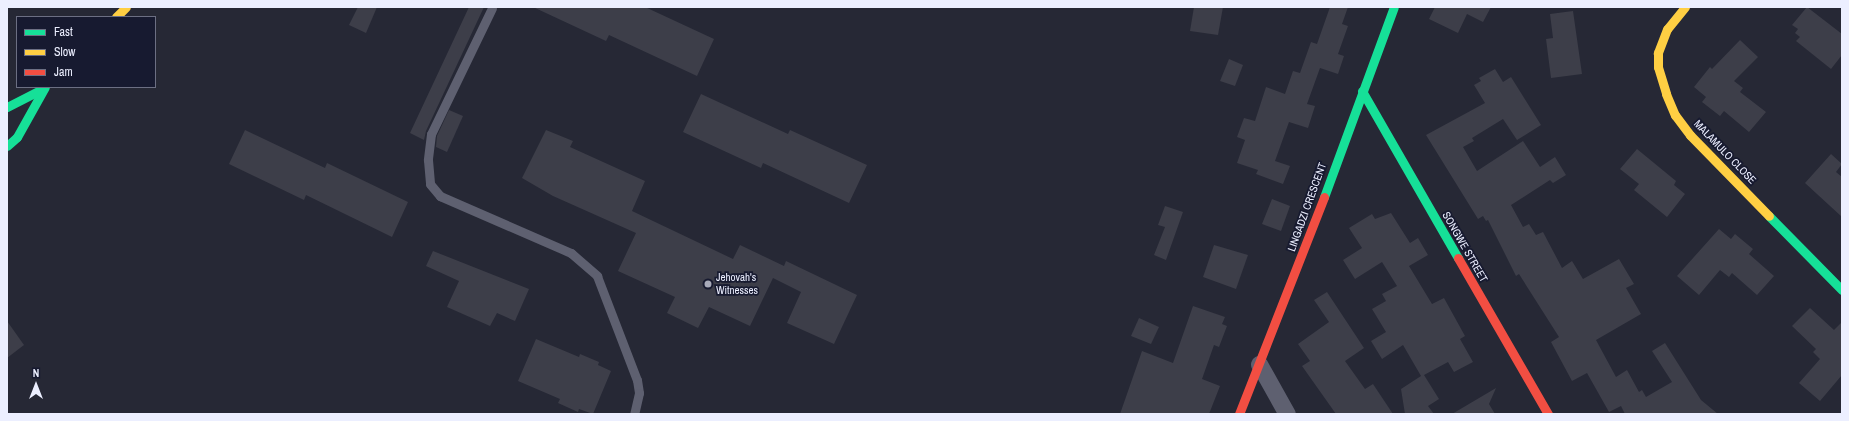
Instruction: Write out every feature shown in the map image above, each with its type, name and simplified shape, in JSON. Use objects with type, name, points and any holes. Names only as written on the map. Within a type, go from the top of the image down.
[{"type":"main road","points":[[117,16],[126,7]]},
{"type":"main road","name":"LINGADZI CRESCENT","points":[[1239,414],[1300,262],[1394,7]]},
{"type":"main road","name":"MALAMULO CLOSE","points":[[1685,7],[1667,29],[1658,53],[1658,67],[1666,94],[1675,115],[1690,135],[1842,290]]},
{"type":"main road","points":[[7,107],[43,88]]},
{"type":"main road","points":[[7,146],[17,137],[43,88]]},
{"type":"main road","name":"SONGWE STREET","points":[[1362,91],[1548,414]]},
{"type":"street","points":[[1259,364],[1287,414]]},
{"type":"lane","points":[[492,8],[431,134],[428,160],[430,184],[440,196],[571,253],[597,276],[637,380],[639,393],[634,414]]},
{"type":"building","points":[[358,7],[377,7],[366,33],[349,25]]},
{"type":"building","points":[[469,7],[484,7],[426,131],[424,140],[410,133]]},
{"type":"building","points":[[533,7],[645,7],[714,39],[697,76],[609,35],[606,41]]},
{"type":"building","points":[[1194,7],[1223,7],[1218,35],[1190,31]]},
{"type":"building","points":[[1330,7],[1348,7],[1342,24],[1348,26],[1338,54],[1344,56],[1338,74],[1320,68],[1307,104],[1315,106],[1308,128],[1289,122],[1275,161],[1290,166],[1283,184],[1256,174],[1258,170],[1237,163],[1245,140],[1237,137],[1244,118],[1255,121],[1266,87],[1285,94],[1293,71],[1300,73],[1311,42],[1317,44]]},
{"type":"building","points":[[1435,7],[1491,7],[1483,22],[1467,14],[1458,33],[1429,19]]},
{"type":"building","points":[[1807,7],[1842,34],[1842,55],[1831,69],[1796,41],[1800,37],[1795,33],[1798,29],[1792,25]]},
{"type":"building","points":[[1573,11],[1582,74],[1551,78],[1546,39],[1553,38],[1550,14]]},
{"type":"building","points":[[1740,40],[1758,57],[1734,81],[1743,88],[1740,92],[1766,112],[1749,132],[1724,111],[1720,116],[1702,102],[1706,97],[1694,87],[1710,67],[1712,69]]},
{"type":"building","points":[[1229,59],[1243,65],[1235,86],[1220,81]]},
{"type":"building","points":[[1495,69],[1503,82],[1511,77],[1541,125],[1517,140],[1503,119],[1472,138],[1474,141],[1463,147],[1477,171],[1523,141],[1540,167],[1555,157],[1566,175],[1553,183],[1550,180],[1511,205],[1523,227],[1529,224],[1536,235],[1543,232],[1562,268],[1572,261],[1583,279],[1619,259],[1634,284],[1626,288],[1641,314],[1596,340],[1616,377],[1627,370],[1639,392],[1642,390],[1646,397],[1672,382],[1652,351],[1665,343],[1701,400],[1718,414],[1625,414],[1621,406],[1609,412],[1587,373],[1572,381],[1551,342],[1559,337],[1519,274],[1516,276],[1488,220],[1486,221],[1483,216],[1478,219],[1426,135],[1485,103],[1474,85],[1481,81],[1479,78]]},
{"type":"building","points":[[701,94],[788,134],[790,130],[867,165],[849,203],[763,163],[761,168],[683,132]]},
{"type":"building","points":[[449,110],[463,116],[447,152],[436,147],[437,136]]},
{"type":"building","points":[[245,130],[325,168],[327,163],[408,202],[392,237],[306,195],[304,200],[229,164]]},
{"type":"building","points":[[546,130],[573,141],[570,147],[645,181],[632,211],[733,259],[740,245],[784,266],[786,261],[857,295],[834,344],[787,323],[801,292],[773,278],[750,326],[709,307],[698,328],[667,313],[675,297],[618,271],[636,233],[553,196],[522,178]]},
{"type":"building","points":[[1637,149],[1676,181],[1674,185],[1685,194],[1667,217],[1634,190],[1639,184],[1620,169]]},
{"type":"building","points":[[1831,154],[1842,164],[1836,172],[1842,177],[1842,217],[1805,183]]},
{"type":"building","points":[[1272,199],[1290,206],[1281,231],[1262,224]]},
{"type":"building","points":[[1165,206],[1183,212],[1166,260],[1154,255],[1165,227],[1158,225]]},
{"type":"building","points":[[1391,213],[1410,243],[1418,238],[1428,255],[1409,266],[1432,304],[1444,298],[1465,336],[1460,339],[1473,362],[1454,372],[1448,362],[1424,375],[1439,399],[1428,406],[1434,414],[1405,414],[1401,389],[1421,376],[1403,345],[1382,359],[1371,341],[1386,332],[1372,309],[1386,301],[1382,294],[1397,286],[1382,262],[1355,279],[1343,260],[1362,248],[1349,228],[1372,214],[1375,219]]},
{"type":"building","points":[[1719,229],[1731,239],[1735,234],[1753,249],[1749,254],[1774,276],[1757,295],[1732,273],[1729,277],[1720,270],[1699,295],[1677,276]]},
{"type":"building","points":[[1214,245],[1248,255],[1236,289],[1203,277]]},
{"type":"building","points":[[433,251],[529,289],[515,321],[497,313],[490,326],[447,307],[459,281],[426,266]]},
{"type":"building","points":[[1327,292],[1364,348],[1345,361],[1365,389],[1373,384],[1393,414],[1336,414],[1302,366],[1310,361],[1298,344],[1329,322],[1314,300]]},
{"type":"building","points":[[1193,306],[1225,317],[1222,324],[1227,326],[1219,347],[1214,345],[1202,379],[1220,386],[1209,414],[1120,414],[1142,351],[1173,363]]},
{"type":"building","points":[[1810,308],[1834,330],[1842,322],[1842,375],[1820,401],[1799,383],[1820,359],[1813,352],[1816,349],[1792,326]]},
{"type":"building","points":[[1139,318],[1159,327],[1151,344],[1131,336]]},
{"type":"building","points":[[7,321],[24,345],[7,358]]},
{"type":"building","points":[[536,339],[579,357],[580,354],[599,362],[598,365],[611,371],[593,414],[579,409],[578,412],[558,403],[560,399],[518,381]]},
{"type":"building","points":[[1496,388],[1489,404],[1495,414],[1452,414]]},
{"type":"traffic: fast","points":[[1324,197],[1394,7]]},
{"type":"traffic: fast","points":[[7,146],[17,137],[44,88]]},
{"type":"traffic: fast","points":[[7,107],[42,89]]},
{"type":"traffic: fast","points":[[1362,91],[1458,258]]},
{"type":"traffic: fast","points":[[1769,216],[1842,290]]},
{"type":"traffic: slow","points":[[117,16],[126,7]]},
{"type":"traffic: slow","points":[[1685,7],[1667,29],[1658,53],[1658,67],[1666,94],[1675,115],[1690,135],[1769,216]]},
{"type":"traffic: jam","points":[[1239,414],[1324,197]]},
{"type":"traffic: jam","points":[[1458,258],[1548,414]]},
{"type":"place","name":"Jehovah's Witnesses","points":[[708,284]]}]
